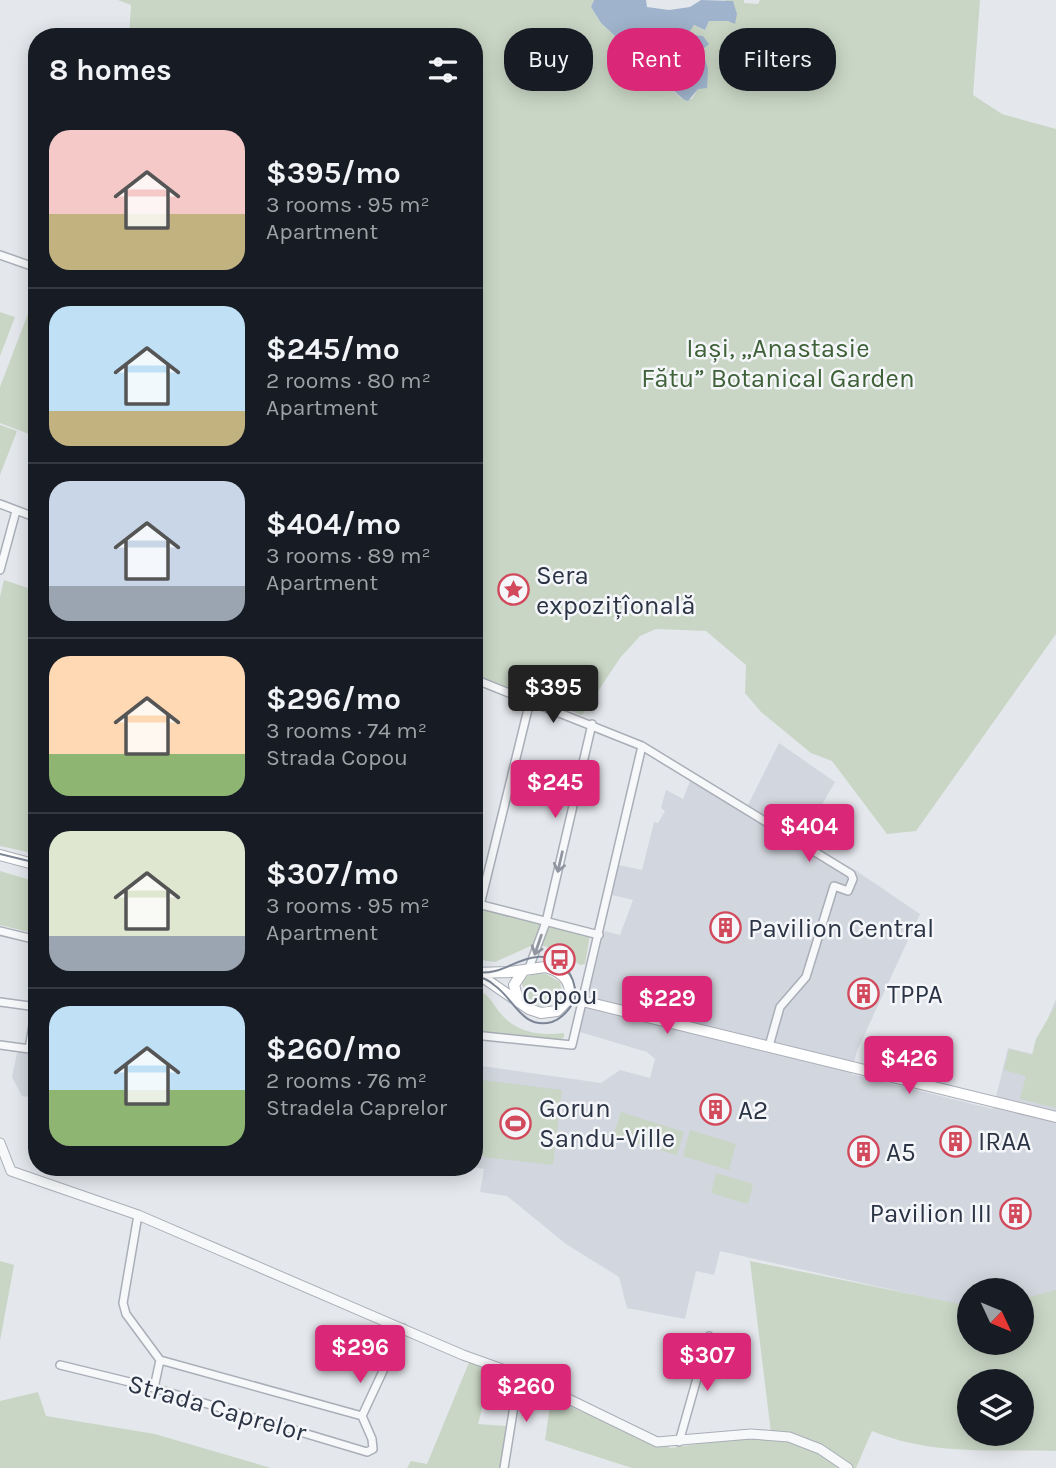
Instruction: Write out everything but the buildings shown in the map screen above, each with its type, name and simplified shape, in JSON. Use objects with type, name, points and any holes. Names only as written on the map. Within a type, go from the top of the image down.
[{"type":"main road","points":[[0,855],[28,863]]},
{"type":"main road","points":[[483,973],[545,967],[560,973],[570,986],[570,998],[563,1007],[550,1013],[529,1009],[483,978]]},
{"type":"main road","points":[[519,1001],[514,985],[527,969]]},
{"type":"main road","points":[[570,998],[1056,1117]]},
{"type":"street","points":[[0,255],[28,265]]},
{"type":"street","points":[[0,504],[28,515]]},
{"type":"street","points":[[0,570],[16,510]]},
{"type":"street","points":[[483,683],[642,746],[851,874],[853,879],[848,891],[834,886],[806,977],[780,1007],[769,1046]]},
{"type":"street","points":[[483,881],[530,701]]},
{"type":"street","points":[[527,969],[546,922],[592,724]]},
{"type":"street","points":[[483,1036],[572,1045],[642,746]]},
{"type":"street","points":[[483,906],[599,935]]},
{"type":"street","points":[[0,931],[28,938]]},
{"type":"street","points":[[0,1002],[28,1006]]},
{"type":"street","points":[[0,1045],[28,1048]]},
{"type":"street","points":[[0,1143],[11,1171]]},
{"type":"street","points":[[0,1169],[138,1215],[463,1355],[519,1375],[657,1442],[751,1434],[789,1437],[820,1449],[848,1468]]},
{"type":"street","points":[[138,1215],[123,1303],[126,1314],[160,1360],[362,1416],[403,1328]]},
{"type":"street","points":[[679,1442],[709,1336]]},
{"type":"street","points":[[154,1388],[160,1360]]},
{"type":"street","name":"Strada Caprelor","points":[[60,1365],[154,1388],[368,1452],[373,1449],[362,1416]]},
{"type":"street","points":[[504,1468],[519,1375]]},
{"type":"shaded area","points":[[779,743],[835,782],[798,846],[848,877],[855,870],[920,914],[857,1051],[851,1074],[993,1109],[1008,1048],[1033,1054],[1056,999],[1056,1294],[1034,1299],[1034,1278],[957,1278],[957,1304],[720,1251],[714,1275],[696,1271],[685,1319],[627,1308],[619,1277],[566,1244],[507,1196],[480,1192],[484,1169],[483,1066],[601,1083],[620,1070],[650,1078],[655,1059],[647,1052],[580,1032],[604,931],[620,935],[633,900],[612,895],[619,865],[642,870],[654,822],[658,823],[665,811],[661,808],[666,790],[683,799],[690,781],[744,813]]},
{"type":"shaded area","points":[[28,1048],[28,1097],[22,1096],[12,1077],[17,1053]]},
{"type":"green space","name":"Iași, „Anastasie Fătu” Botanical Garden","points":[[118,0],[594,0],[591,7],[607,29],[607,91],[673,91],[682,99],[692,99],[697,91],[705,91],[705,30],[709,21],[728,21],[730,2],[724,0],[744,0],[744,3],[758,4],[760,0],[980,0],[973,95],[1002,114],[1056,129],[1056,634],[916,831],[887,834],[832,761],[811,753],[761,712],[745,693],[746,665],[706,631],[656,629],[640,636],[620,658],[582,715],[483,677],[483,28],[130,28],[131,5]]},
{"type":"green space","points":[[0,312],[15,317],[0,356]]},
{"type":"green space","points":[[28,314],[28,434],[0,423],[0,387]]},
{"type":"green space","points":[[0,425],[17,431],[0,475]]},
{"type":"green space","points":[[4,580],[28,588],[28,852],[0,846],[0,597]]},
{"type":"green space","points":[[0,871],[28,879],[28,932],[0,925]]},
{"type":"green space","points":[[483,910],[590,935],[585,964],[580,965],[560,950],[535,944],[495,962],[483,960]]},
{"type":"green space","points":[[537,973],[546,974],[560,982],[563,996],[559,1002],[541,1006],[525,997],[522,982],[525,977]]},
{"type":"green space","points":[[483,993],[515,1026],[539,1033],[564,1033],[559,1042],[483,1034]]},
{"type":"green space","points":[[1056,1005],[1056,1108],[1020,1099],[1026,1076],[1004,1070],[1009,1049],[1032,1055],[1036,1039]]},
{"type":"green space","name":"Gorun Sandu-Ville","points":[[483,1080],[562,1090],[553,1165],[483,1157]]},
{"type":"green space","points":[[621,1112],[684,1132],[677,1155],[613,1136]]},
{"type":"green space","points":[[690,1130],[736,1144],[729,1170],[683,1156]]},
{"type":"green space","points":[[716,1173],[753,1184],[748,1204],[711,1193]]},
{"type":"green space","points":[[0,1261],[14,1265],[0,1341]]},
{"type":"green space","points":[[750,1261],[957,1304],[957,1355],[1034,1355],[1034,1296],[1056,1290],[1056,1451],[940,1448],[895,1439],[872,1431],[856,1468],[850,1468],[820,1447],[771,1433]]},
{"type":"green space","points":[[470,1360],[492,1370],[478,1424],[506,1426],[501,1468],[407,1468],[411,1461],[427,1464]]},
{"type":"green space","points":[[38,1392],[46,1416],[155,1434],[271,1468],[0,1468],[0,1401]]},
{"type":"green space","points":[[551,1399],[671,1448],[751,1436],[788,1438],[819,1450],[839,1463],[837,1468],[632,1468],[545,1440]]},
{"type":"water","points":[[594,0],[646,0],[647,7],[669,10],[690,7],[701,0],[733,1],[737,14],[735,24],[728,21],[709,21],[705,30],[694,25],[692,28],[607,29],[591,7]]},
{"type":"water","points":[[705,60],[708,69],[705,88]]},
{"type":"water","points":[[674,91],[696,91],[688,101]]},
{"type":"tram line","points":[[0,854],[28,861]]},
{"type":"tram line","points":[[483,973],[500,970],[529,958],[554,959],[561,963],[570,975],[575,999],[566,1013],[552,1022],[541,1023],[525,1017],[501,991],[483,978]]},
{"type":"place","name":"Sera expozițîonală","points":[[513,590]]},
{"type":"place","name":"Pavilion Central","points":[[725,928]]},
{"type":"place","name":"Copou","points":[[560,959]]},
{"type":"place","name":"TPPA","points":[[864,994]]},
{"type":"place","name":"A2","points":[[715,1110]]},
{"type":"place","name":"Gorun Sandu-Ville","points":[[516,1123]]},
{"type":"place","name":"IRAA","points":[[955,1141]]},
{"type":"place","name":"A5","points":[[863,1152]]},
{"type":"place","name":"Pavilion III","points":[[1015,1213]]}]
